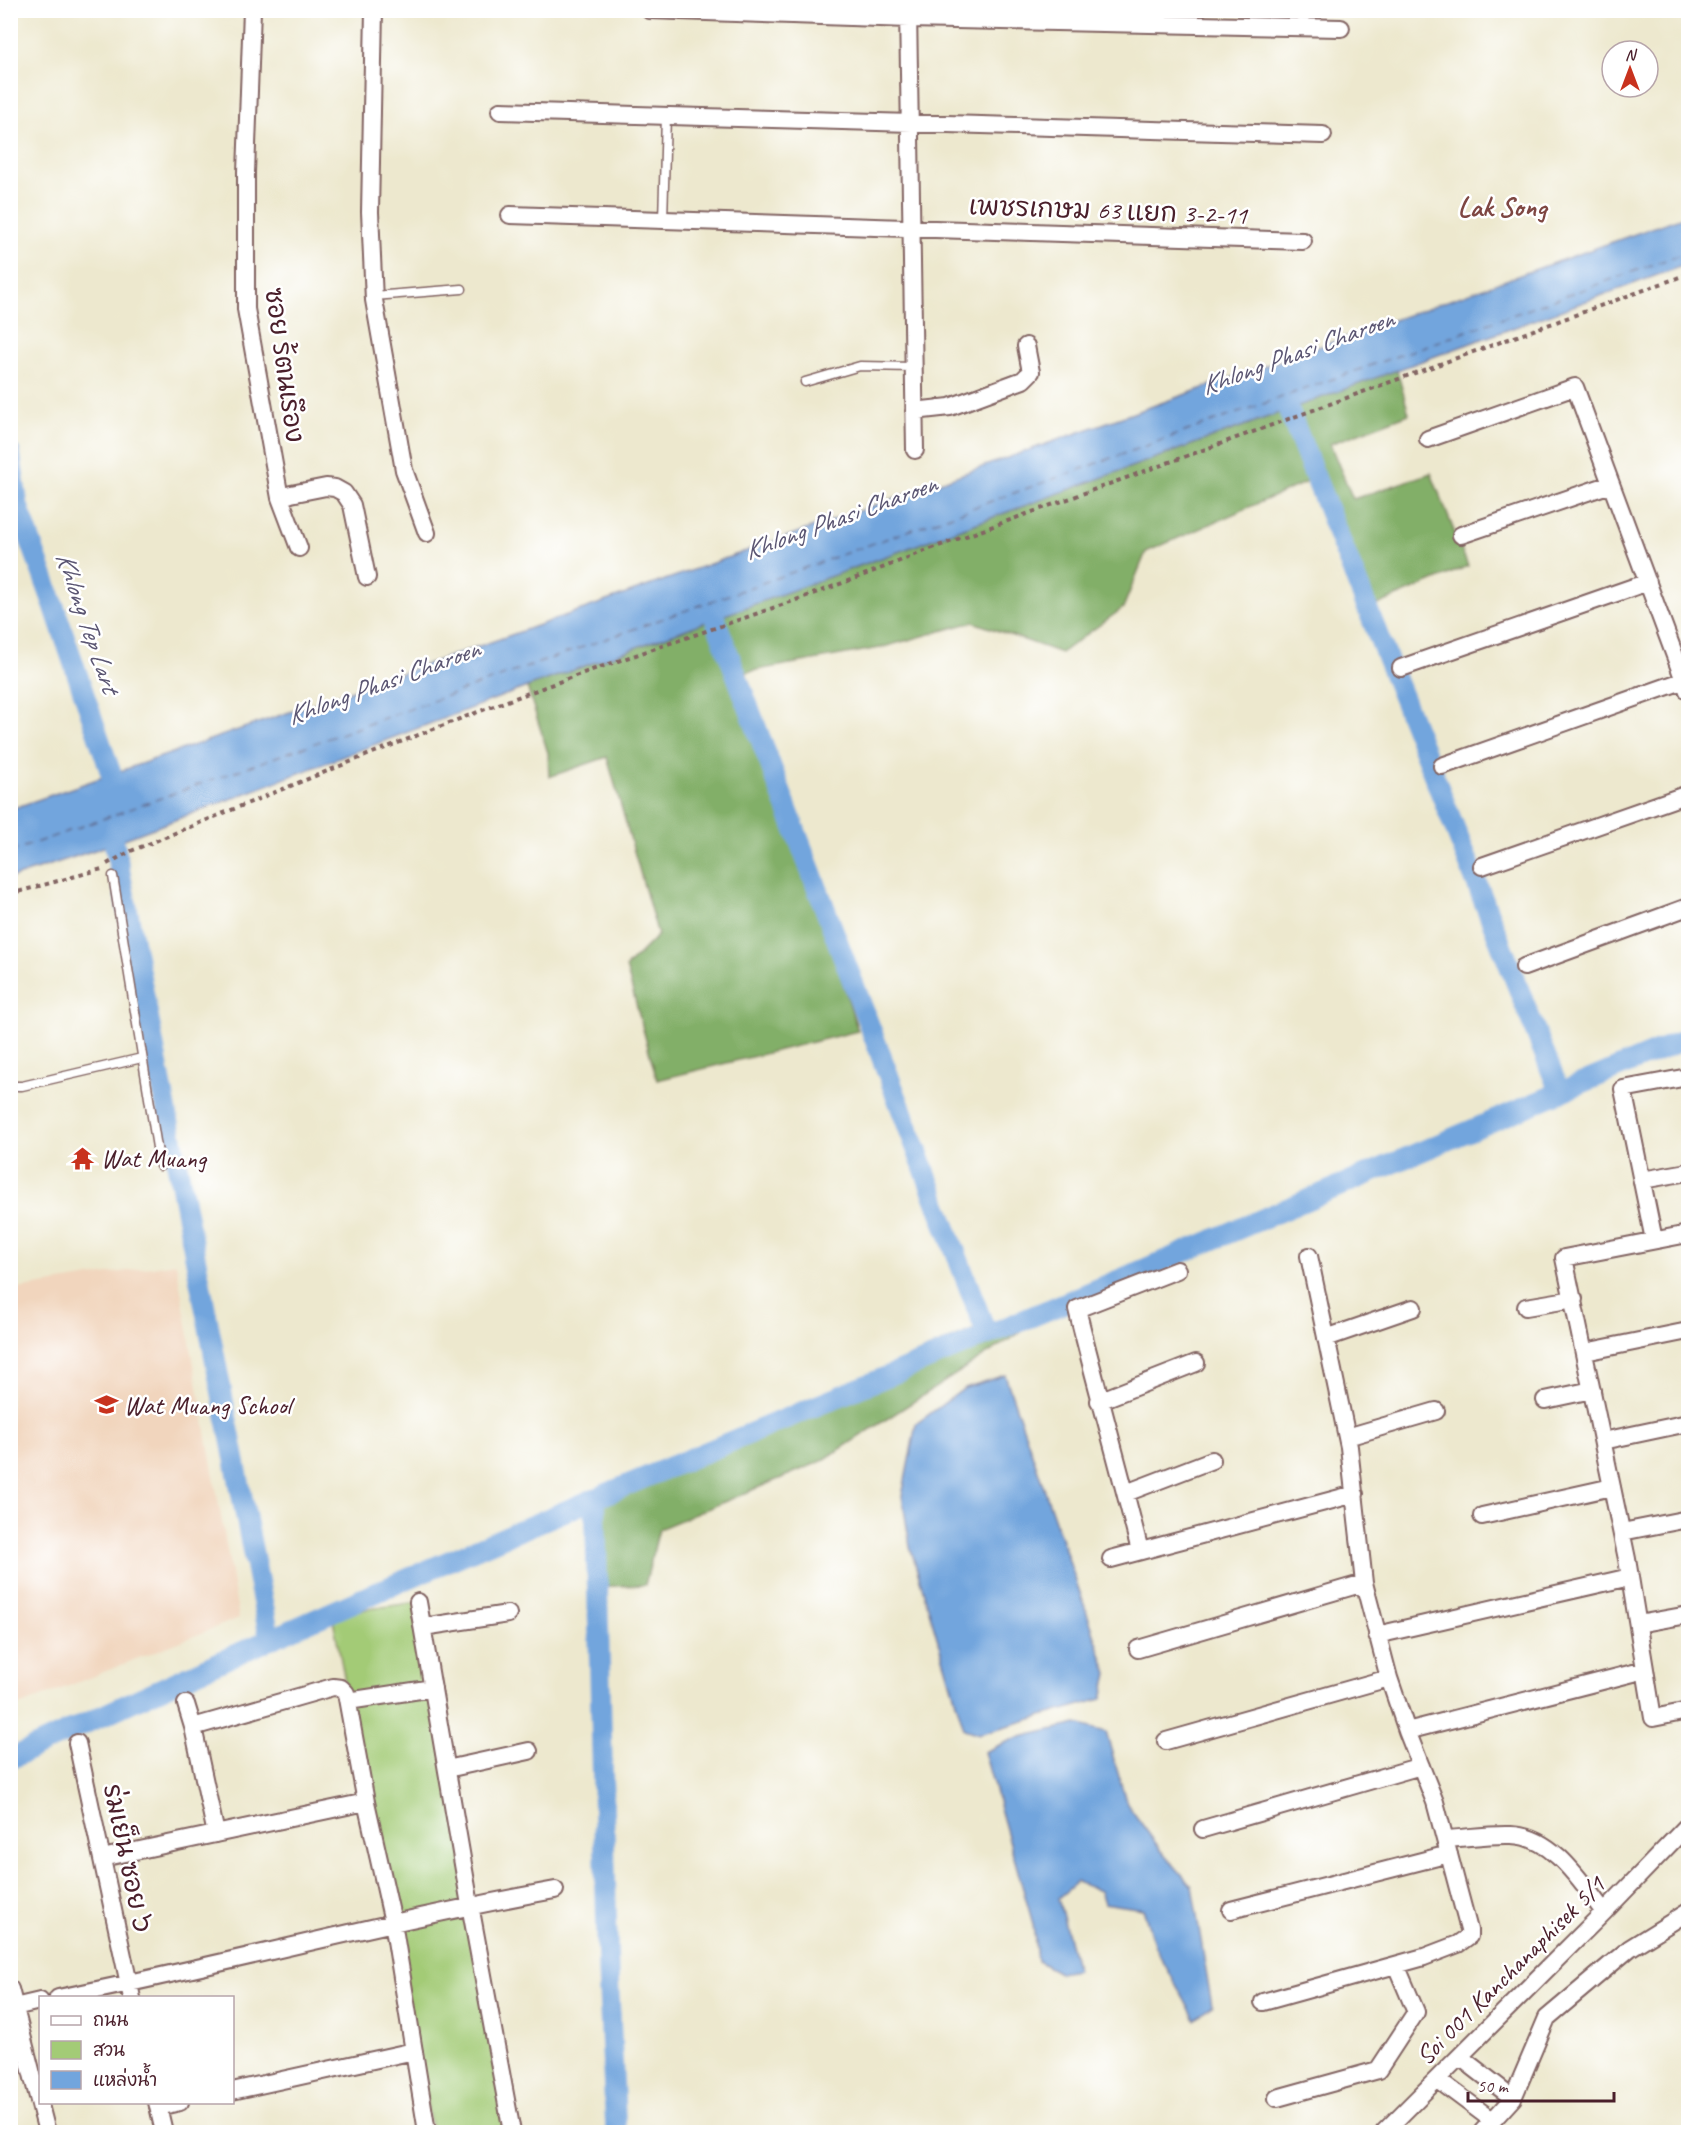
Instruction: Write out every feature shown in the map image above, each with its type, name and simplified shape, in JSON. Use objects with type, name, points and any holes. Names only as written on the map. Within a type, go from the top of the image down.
[{"type":"street","name":"ซอย ร้ตนเรึอง","points":[[252,10],[246,172],[246,309],[280,498],[299,548]]},
{"type":"street","points":[[374,10],[370,212],[374,296],[404,470],[427,533]]},
{"type":"street","points":[[649,10],[1341,28]]},
{"type":"street","points":[[908,15],[915,450]]},
{"type":"street","points":[[500,111],[1323,135]]},
{"type":"street","name":"เพชรเกษม 63 แยก 3-2-11","points":[[510,215],[1303,242]]},
{"type":"street","points":[[914,411],[950,407],[1023,380],[1031,372],[1026,346]]},
{"type":"street","points":[[1428,439],[1575,387],[1687,684],[1442,766]]},
{"type":"street","points":[[1461,535],[1611,484]]},
{"type":"street","points":[[280,498],[326,487],[344,493],[352,505],[367,577]]},
{"type":"street","points":[[1401,668],[1648,582]]},
{"type":"street","points":[[1482,866],[1689,794]]},
{"type":"street","points":[[1524,967],[1689,907]]},
{"type":"street","points":[[1653,1240],[1623,1089],[1689,1077]]},
{"type":"street","points":[[1642,1180],[1689,1172]]},
{"type":"street","points":[[1689,1234],[1564,1258],[1622,1532],[1653,1718],[1689,1711]]},
{"type":"street","points":[[1263,2002],[1396,1965],[1458,1944],[1469,1936],[1435,1802],[1389,1678],[1364,1583],[1347,1437],[1309,1256]]},
{"type":"street","points":[[1140,1551],[1077,1310],[1177,1270]]},
{"type":"street","points":[[1527,1307],[1574,1299]]},
{"type":"street","points":[[1326,1338],[1413,1308]]},
{"type":"street","points":[[1584,1352],[1689,1331]]},
{"type":"street","points":[[1099,1401],[1196,1363]]},
{"type":"street","points":[[1545,1400],[1592,1390]]},
{"type":"street","points":[[1347,1437],[1436,1411]]},
{"type":"street","points":[[1603,1441],[1689,1424]]},
{"type":"street","points":[[1126,1493],[1212,1460]]},
{"type":"street","points":[[1482,1516],[1612,1487]]},
{"type":"street","points":[[1112,1559],[1355,1494]]},
{"type":"street","points":[[1622,1532],[1689,1519]]},
{"type":"street","points":[[1377,1635],[1630,1577]]},
{"type":"street","points":[[1138,1649],[1364,1583]]},
{"type":"street","points":[[418,1602],[512,2133]]},
{"type":"street","points":[[423,1627],[508,1614]]},
{"type":"street","points":[[1638,1624],[1689,1615]]},
{"type":"street","points":[[1407,1731],[1645,1670]]},
{"type":"street","points":[[1166,1741],[1389,1678]]},
{"type":"street","points":[[193,1727],[333,1687],[341,1688],[346,1694],[366,1802],[393,1922],[427,2133]]},
{"type":"street","points":[[348,1701],[433,1688]]},
{"type":"street","points":[[186,1704],[216,1834]]},
{"type":"street","name":"ร่มเย็น ซอย ๖","points":[[77,1743],[130,1990]]},
{"type":"street","points":[[447,1768],[529,1751]]},
{"type":"street","points":[[1203,1829],[1421,1766]]},
{"type":"street","points":[[102,1858],[366,1802]]},
{"type":"street","name":"Soi 001 Kanchanaphisek 5/1","points":[[1384,2133],[1689,1825]]},
{"type":"street","points":[[1231,1910],[1447,1847],[1512,1835],[1529,1838],[1549,1848],[1579,1880],[1604,1912]]},
{"type":"street","name":"Soi 001 Kanchanaphisek 5/1","points":[[1672,1844],[1689,1835]]},
{"type":"street","points":[[76,1996],[130,1990],[393,1922],[555,1890]]},
{"type":"street","points":[[1437,2079],[1487,2126],[1513,2098],[1547,2018],[1630,1948],[1689,1912]]},
{"type":"street","points":[[1277,2098],[1378,2070],[1416,2012],[1396,1965]]},
{"type":"street","points":[[10,1989],[46,2133]]},
{"type":"street","points":[[13,2008],[39,2001]]},
{"type":"street","points":[[234,2091],[414,2051]]},
{"type":"street","points":[[1460,2057],[1513,2098]]},
{"type":"street","points":[[158,2105],[164,2133]]},
{"type":"lane","points":[[663,220],[666,116]]},
{"type":"lane","points":[[374,296],[462,289]]},
{"type":"lane","points":[[805,382],[860,366],[914,367]]},
{"type":"lane","points":[[113,876],[159,1166]]},
{"type":"lane","points":[[10,1086],[22,1086],[142,1058]]},
{"type":"path","points":[[10,894],[103,869],[109,861],[131,851],[321,774],[574,677],[861,577],[922,552],[1689,274]]},
{"type":"shaded area","name":"Wat Muang School","points":[[176,1263],[239,1618],[11,1709],[11,1290]]},
{"type":"green space","points":[[1397,370],[1409,414],[1330,444],[1353,499],[1431,473],[1468,566],[1375,606],[1323,475],[1146,552],[1123,608],[1061,653],[973,622],[880,648],[746,672],[858,1031],[657,1080],[626,967],[658,935],[607,757],[549,777],[548,753],[527,687]]},
{"type":"green space","points":[[1038,1321],[822,1461],[659,1529],[645,1585],[590,1587],[588,1495],[977,1328]]},
{"type":"green space","points":[[418,1602],[513,2132],[432,2132],[332,1614]]},
{"type":"water","name":"Khlong Phasi Charoen","points":[[1688,215],[1688,264],[527,687],[98,849],[11,878],[11,809],[511,635]]},
{"type":"water","points":[[1005,1375],[1108,1674],[1102,1699],[979,1734],[964,1729],[910,1546],[902,1496],[916,1424],[965,1388]]},
{"type":"water","points":[[1077,1724],[1106,1732],[1127,1804],[1160,1849],[1192,1886],[1212,2006],[1195,2019],[1155,1947],[1143,1909],[1104,1903],[1100,1891],[1077,1882],[1058,1898],[1077,1970],[1059,1973],[1037,1961],[1033,1924],[984,1752],[1016,1738]]},
{"type":"waterway","name":"Khlong Phasi Charoen","points":[[1279,386],[1560,1093]]},
{"type":"waterway","name":"Khlong Tep Lart","points":[[10,453],[18,506],[120,800]]},
{"type":"waterway","points":[[706,595],[987,1335]]},
{"type":"waterway","points":[[109,816],[270,1640]]},
{"type":"waterway","points":[[10,1759],[269,1640],[530,1526],[1214,1241],[1688,1038]]},
{"type":"waterway","points":[[595,1498],[608,1973],[616,2132]]},
{"type":"ferry route","points":[[10,852],[1688,252]]},
{"type":"place","name":"Wat Muang","points":[[83,1158]]},
{"type":"place","name":"Wat Muang School","points":[[106,1405]]},
{"type":"district","name":"Lak Song","points":[[1502,206]]}]
